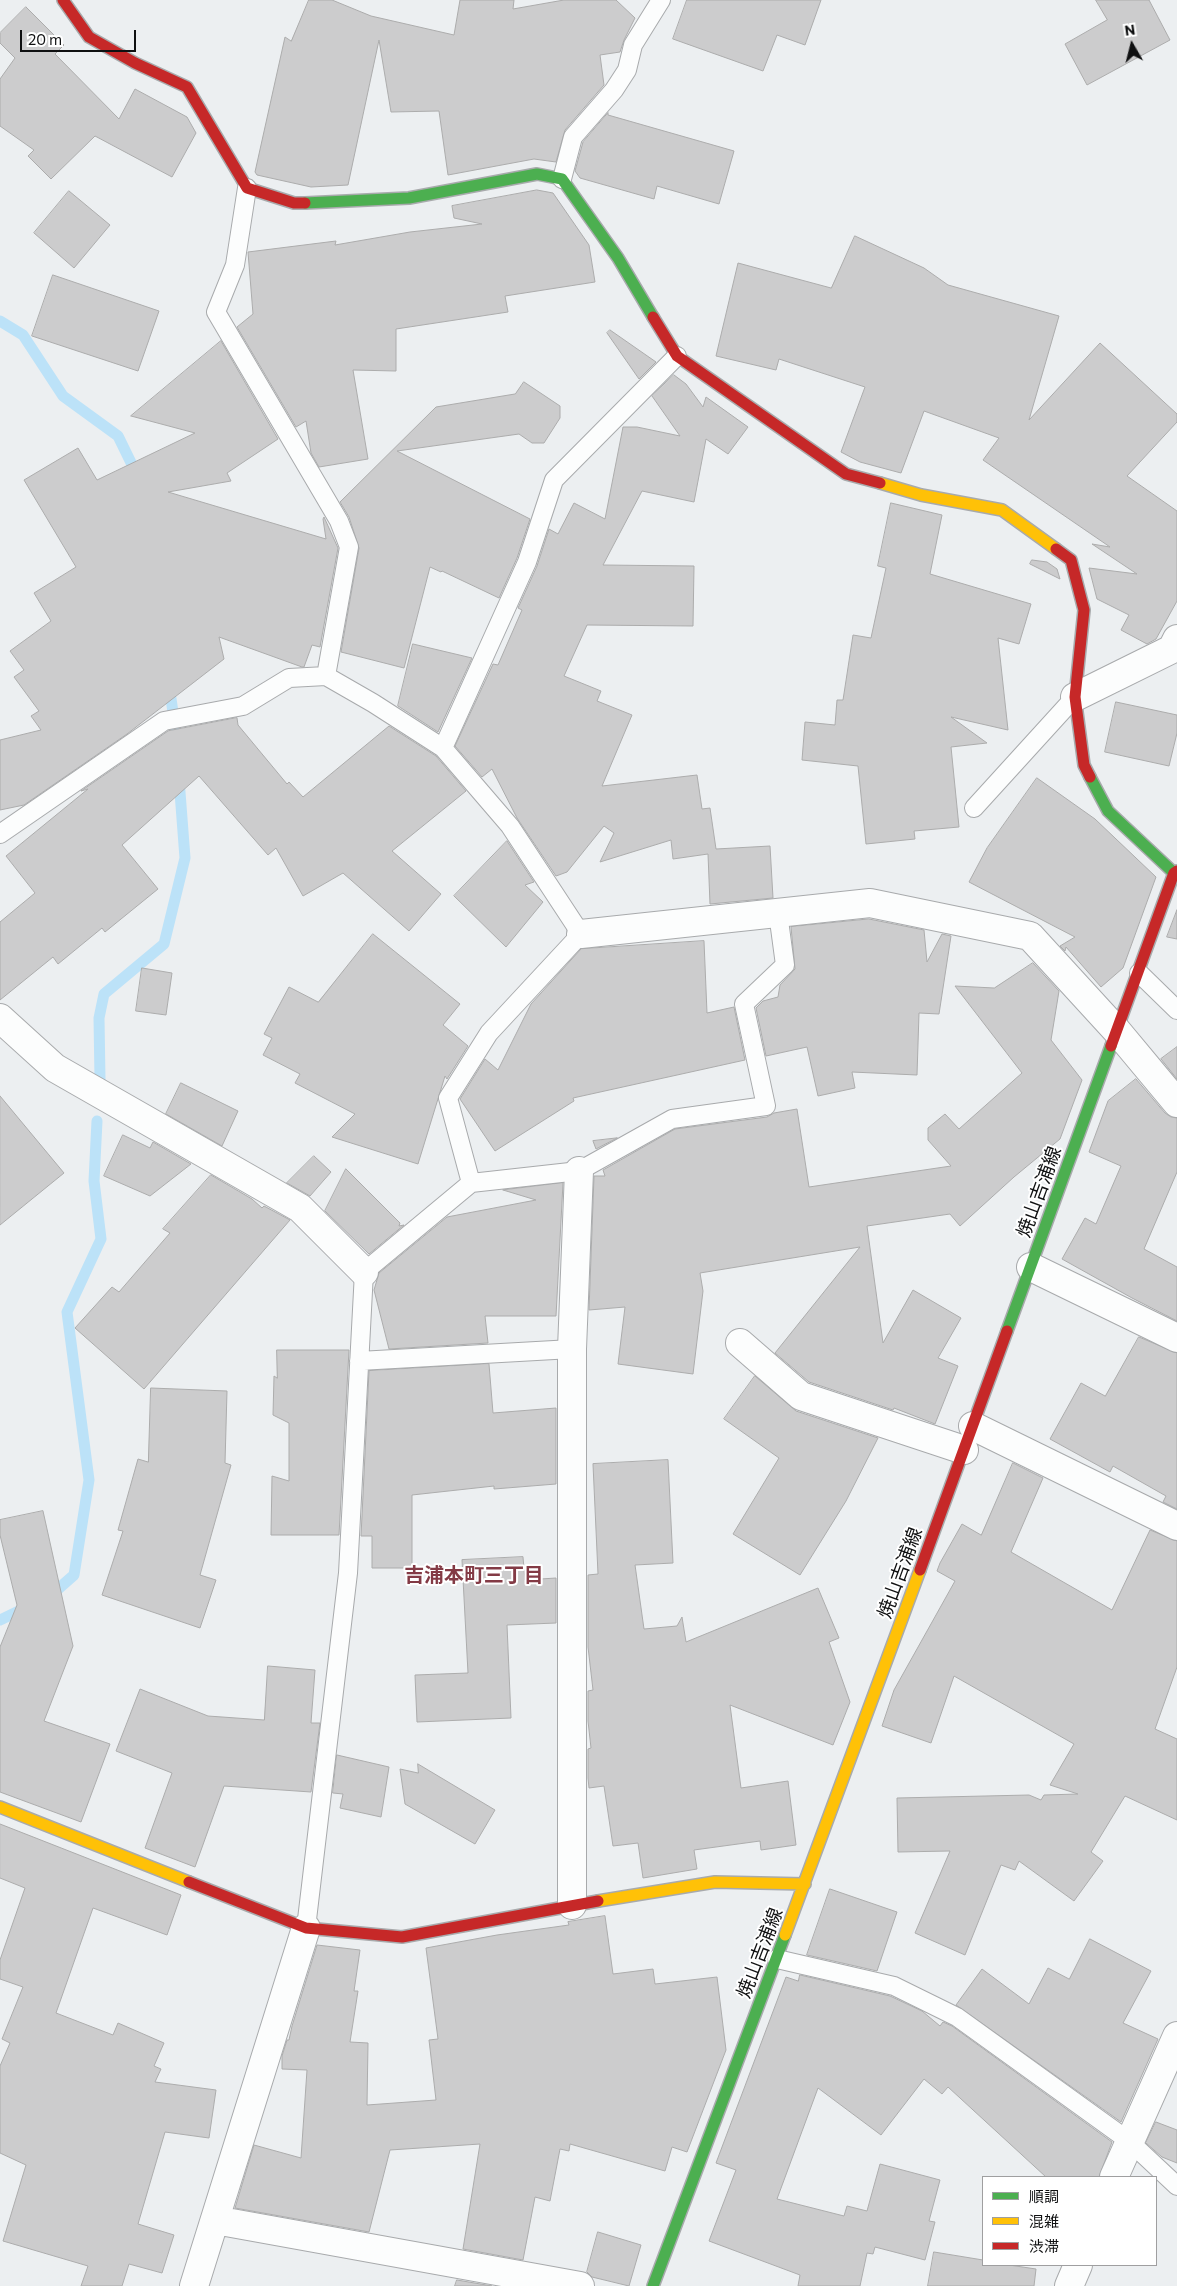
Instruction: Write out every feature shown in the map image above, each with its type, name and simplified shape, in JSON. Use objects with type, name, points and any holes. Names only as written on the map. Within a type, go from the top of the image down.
[{"type":"street","points":[[63,0],[89,37],[134,63],[187,86],[247,188],[294,203],[409,198],[537,174],[562,179],[618,258],[677,356],[846,474],[921,495],[1002,510],[1071,560],[1084,610],[1075,697],[1084,765],[1108,811],[1176,872]]},
{"type":"street","points":[[1075,697],[1172,649],[1177,639]]},
{"type":"street","name":"焼山吉浦線","points":[[653,2286],[805,1884],[1176,872]]},
{"type":"street","points":[[581,934],[870,903],[1030,936],[1117,1030],[1177,1103]]},
{"type":"street","points":[[0,1018],[55,1068],[300,1208],[364,1272]]},
{"type":"street","points":[[572,1905],[572,1349],[579,1171]]},
{"type":"street","points":[[1031,1267],[1177,1338]]},
{"type":"street","points":[[740,1343],[801,1396],[968,1438],[1177,1526]]},
{"type":"street","points":[[0,1807],[306,1928],[402,1937],[572,1905],[715,1882],[805,1884]]},
{"type":"street","points":[[194,2286],[306,1928]]},
{"type":"street","points":[[1114,2176],[1177,2036]]},
{"type":"street","points":[[215,2220],[580,2286]]},
{"type":"street","points":[[1069,2286],[1078,2266]]},
{"type":"lane","points":[[562,179],[573,137],[614,90],[627,70],[634,45],[661,0]]},
{"type":"lane","points":[[247,188],[236,264],[216,312],[339,521],[349,547],[326,676]]},
{"type":"lane","points":[[443,748],[527,562],[554,480],[677,356]]},
{"type":"lane","points":[[0,834],[164,721],[243,706],[289,678],[326,676],[373,703],[443,748],[510,826],[581,934],[489,1033],[448,1098],[471,1183]]},
{"type":"lane","points":[[974,808],[1075,697]]},
{"type":"lane","points":[[306,1928],[348,1573],[364,1272],[471,1183],[579,1171],[672,1119],[766,1106],[744,1004],[785,965],[778,913]]},
{"type":"lane","points":[[1139,973],[1177,1010]]},
{"type":"lane","points":[[359,1361],[572,1349]]},
{"type":"lane","points":[[777,1959],[894,1986],[957,2017],[1129,2141],[1177,2186]]},
{"type":"building","points":[[309,0],[332,0],[371,16],[454,35],[460,0],[514,0],[513,9],[564,0],[616,0],[635,18],[620,52],[600,55],[604,85],[565,130],[556,162],[534,159],[448,175],[439,111],[391,112],[379,40],[348,185],[311,187],[257,175],[255,172],[285,37],[291,41]]},
{"type":"building","points":[[687,0],[821,0],[805,45],[777,35],[763,71],[673,39]]},
{"type":"building","points":[[1096,0],[1149,0],[1170,40],[1087,85],[1065,44],[1107,20]]},
{"type":"building","points":[[26,7],[64,45],[55,54],[119,119],[135,89],[187,117],[196,133],[172,177],[95,136],[51,179],[28,156],[34,150],[0,126],[0,79],[15,58],[0,43],[0,33]]},
{"type":"building","points":[[608,113],[608,115],[734,151],[719,204],[657,186],[654,199],[580,178],[575,171],[583,142]]},
{"type":"building","points":[[537,190],[553,193],[589,245],[595,282],[505,296],[508,312],[396,329],[396,371],[353,370],[368,459],[319,467],[311,453],[306,421],[296,427],[237,327],[253,314],[248,252],[336,241],[335,245],[410,232],[482,224],[454,218],[452,206]]},
{"type":"building","points":[[69,191],[110,225],[74,268],[34,233]]},
{"type":"building","points":[[855,236],[924,268],[948,285],[1059,316],[1029,420],[1100,343],[1177,414],[1177,422],[1127,476],[1177,511],[1177,601],[1156,639],[1147,644],[1121,630],[1129,615],[1097,599],[1089,568],[1137,574],[1092,544],[1110,547],[983,460],[999,438],[924,411],[901,473],[860,462],[841,452],[865,387],[779,359],[776,370],[716,356],[738,263],[831,288]]},
{"type":"building","points":[[53,275],[159,311],[138,371],[32,336]]},
{"type":"building","points":[[610,330],[656,362],[639,379],[607,333]]},
{"type":"building","points":[[221,341],[278,439],[227,473],[231,481],[168,492],[326,539],[324,517],[338,548],[320,647],[312,645],[304,667],[302,667],[219,637],[224,659],[127,734],[24,805],[0,810],[0,740],[41,730],[31,716],[39,711],[14,677],[24,670],[10,651],[51,621],[34,593],[76,567],[24,480],[78,448],[97,480],[195,433],[131,416]]},
{"type":"building","points":[[674,375],[686,384],[703,407],[706,397],[748,427],[728,454],[706,439],[694,502],[642,491],[603,565],[694,566],[693,626],[587,625],[564,676],[601,691],[597,701],[632,715],[602,786],[697,775],[702,809],[710,808],[716,849],[770,846],[773,898],[710,904],[708,854],[673,859],[671,840],[600,862],[614,833],[604,826],[567,872],[556,876],[517,818],[492,769],[482,777],[455,746],[493,664],[498,665],[522,610],[518,608],[537,566],[549,529],[558,534],[574,503],[605,519],[623,427],[637,427],[680,436],[652,396]]},
{"type":"building","points":[[524,382],[560,406],[560,418],[544,443],[532,443],[519,434],[397,451],[530,519],[517,558],[499,598],[430,567],[404,668],[341,652],[359,548],[349,517],[340,502],[436,407],[515,394]]},
{"type":"building","points":[[891,503],[942,515],[930,574],[1031,604],[1019,644],[998,638],[1008,730],[951,717],[987,743],[951,747],[959,827],[914,831],[915,839],[866,844],[858,766],[802,760],[805,722],[835,725],[837,700],[843,700],[853,635],[871,638],[886,568],[878,566]]},
{"type":"building","points":[[1032,560],[1047,562],[1057,569],[1060,579],[1030,564]]},
{"type":"building","points":[[413,644],[472,658],[438,732],[398,706]]},
{"type":"building","points":[[1116,702],[1177,715],[1177,733],[1169,766],[1105,752]]},
{"type":"building","points":[[237,718],[238,725],[287,784],[289,782],[303,797],[389,726],[436,756],[466,791],[392,851],[441,894],[409,931],[343,873],[303,896],[276,848],[268,855],[199,776],[122,845],[158,889],[105,932],[102,928],[58,964],[53,957],[0,1000],[0,922],[35,893],[6,856],[88,789],[81,791],[168,731]]},
{"type":"building","points":[[1037,778],[1095,819],[1156,877],[1123,968],[1101,987],[1066,947],[1065,951],[1060,946],[1075,937],[969,882],[987,848]]},
{"type":"building","points":[[507,841],[534,882],[525,885],[543,902],[506,947],[454,896]]},
{"type":"building","points":[[1177,910],[1177,939],[1167,937]]},
{"type":"building","points":[[869,919],[924,930],[927,962],[942,934],[951,936],[939,1014],[919,1013],[917,1075],[852,1072],[855,1088],[818,1096],[807,1047],[766,1056],[756,1008],[763,1001],[778,997],[780,985],[795,969],[791,927]]},
{"type":"building","points":[[373,934],[460,1004],[443,1025],[468,1046],[447,1079],[445,1076],[418,1164],[332,1137],[355,1114],[295,1083],[300,1074],[263,1055],[272,1038],[264,1034],[289,987],[318,1002]]},
{"type":"building","points":[[704,941],[707,1013],[734,1007],[745,1060],[573,1098],[574,1101],[495,1151],[460,1099],[485,1059],[498,1070],[531,1004],[581,949]]},
{"type":"building","points":[[1033,963],[1059,991],[1051,1040],[1082,1080],[1060,1139],[1014,1177],[960,1226],[950,1214],[867,1226],[883,1343],[913,1290],[961,1318],[938,1358],[958,1366],[935,1424],[894,1408],[893,1410],[809,1382],[775,1353],[860,1247],[700,1273],[703,1291],[693,1374],[618,1364],[625,1307],[589,1310],[594,1176],[605,1176],[603,1170],[675,1129],[767,1117],[774,1113],[797,1109],[809,1187],[951,1166],[928,1140],[928,1128],[945,1114],[959,1129],[1022,1073],[955,986],[994,988]]},
{"type":"building","points":[[142,968],[172,973],[166,1015],[136,1011]]},
{"type":"building","points":[[1177,1047],[1177,1079],[1161,1059]]},
{"type":"building","points":[[1136,1079],[1165,1113],[1177,1118],[1177,1172],[1144,1249],[1177,1267],[1177,1321],[1062,1259],[1085,1218],[1096,1224],[1121,1166],[1089,1152],[1108,1101]]},
{"type":"building","points":[[181,1083],[238,1111],[222,1146],[166,1114]]},
{"type":"building","points":[[0,1096],[64,1173],[0,1225]]},
{"type":"building","points":[[123,1135],[150,1148],[153,1142],[191,1164],[150,1196],[104,1176]]},
{"type":"building","points":[[617,1138],[596,1149],[593,1141]]},
{"type":"building","points":[[314,1156],[331,1172],[310,1196],[287,1183]]},
{"type":"building","points":[[346,1169],[400,1223],[399,1226],[404,1225],[369,1254],[325,1211]]},
{"type":"building","points":[[211,1175],[252,1199],[262,1208],[264,1206],[290,1220],[144,1389],[75,1328],[112,1287],[119,1292],[170,1233],[163,1229]]},
{"type":"building","points":[[563,1183],[556,1316],[485,1316],[488,1343],[389,1349],[374,1290],[379,1273],[447,1217],[536,1200],[503,1190]]},
{"type":"building","points":[[1139,1337],[1177,1353],[1177,1509],[1163,1502],[1166,1496],[1113,1466],[1110,1472],[1050,1439],[1081,1383],[1105,1396]]},
{"type":"building","points":[[277,1350],[349,1350],[339,1535],[271,1535],[272,1476],[289,1481],[289,1423],[273,1415],[274,1376],[277,1378]]},
{"type":"building","points":[[489,1364],[493,1413],[556,1408],[556,1484],[494,1489],[494,1486],[412,1495],[412,1568],[372,1568],[372,1536],[361,1536],[369,1371]]},
{"type":"building","points":[[755,1376],[796,1411],[878,1438],[846,1501],[800,1575],[733,1534],[779,1458],[724,1419]]},
{"type":"building","points":[[151,1388],[227,1391],[225,1463],[231,1465],[200,1575],[216,1580],[200,1628],[102,1595],[123,1531],[118,1530],[138,1459],[148,1462]]},
{"type":"building","points":[[668,1460],[673,1563],[635,1565],[644,1629],[677,1626],[682,1617],[686,1642],[818,1588],[839,1638],[829,1642],[850,1702],[833,1745],[730,1705],[741,1788],[788,1781],[796,1845],[761,1850],[760,1841],[694,1850],[697,1869],[643,1878],[638,1843],[613,1846],[604,1786],[589,1788],[588,1749],[591,1748],[588,1721],[588,1691],[593,1690],[588,1647],[588,1575],[598,1574],[593,1464]]},
{"type":"building","points":[[1013,1463],[1043,1478],[1011,1552],[1112,1610],[1150,1530],[1177,1541],[1177,1667],[1155,1729],[1177,1739],[1177,1820],[1125,1796],[1091,1852],[1103,1861],[1074,1901],[1019,1861],[1015,1870],[1001,1865],[965,1955],[915,1933],[950,1851],[898,1852],[897,1798],[1029,1795],[1041,1800],[1044,1795],[1078,1794],[1050,1785],[1074,1744],[954,1676],[931,1743],[882,1726],[894,1690],[955,1581],[937,1571],[940,1563],[962,1524],[981,1535]]},
{"type":"building","points":[[43,1511],[73,1646],[44,1721],[110,1744],[81,1822],[0,1792],[0,1647],[17,1605],[0,1535],[0,1520]]},
{"type":"building","points":[[523,1557],[525,1580],[556,1578],[556,1623],[507,1625],[511,1718],[417,1722],[415,1675],[468,1673],[462,1560]]},
{"type":"building","points":[[268,1666],[315,1670],[311,1723],[320,1723],[311,1792],[224,1786],[195,1867],[145,1848],[172,1773],[116,1751],[140,1689],[208,1716],[264,1720]]},
{"type":"building","points":[[337,1755],[389,1767],[381,1817],[340,1808],[343,1794],[333,1793]]},
{"type":"building","points":[[418,1764],[495,1810],[475,1844],[405,1804],[400,1769],[418,1773]]},
{"type":"building","points":[[0,1824],[181,1895],[167,1935],[93,1908],[56,2013],[113,2035],[118,2023],[164,2043],[154,2066],[161,2069],[155,2082],[216,2090],[209,2138],[165,2132],[138,2224],[174,2235],[162,2273],[129,2264],[122,2286],[81,2286],[88,2266],[3,2241],[26,2165],[0,2153],[0,2066],[10,2043],[2,2039],[23,1987],[0,1979],[0,1960],[25,1888],[0,1878]]},
{"type":"building","points":[[830,1889],[897,1912],[877,1971],[807,1955]]},
{"type":"building","points":[[605,1916],[613,1974],[653,1969],[655,1984],[717,1977],[726,2050],[687,2152],[672,2147],[665,2171],[570,2144],[569,2151],[560,2149],[550,2201],[535,2197],[523,2260],[463,2249],[480,2144],[390,2150],[369,2232],[235,2208],[254,2145],[301,2158],[307,2070],[282,2069],[282,2056],[287,2040],[289,2040],[317,1945],[360,1950],[354,1991],[358,1991],[350,2042],[368,2043],[367,2105],[436,2100],[429,2040],[438,2039],[426,1948],[497,1935],[569,1925],[568,1922]]},
{"type":"building","points":[[1090,1939],[1151,1971],[1123,2023],[1158,2039],[1121,2122],[956,2005],[982,1969],[1029,2004],[1048,1968],[1069,1979]]},
{"type":"building","points":[[800,1975],[890,1996],[922,2011],[940,2026],[943,2022],[952,2026],[1112,2142],[1099,2176],[1045,2176],[948,2087],[942,2094],[924,2079],[881,2135],[818,2088],[777,2199],[844,2216],[847,2206],[867,2211],[880,2164],[940,2180],[929,2221],[935,2222],[925,2260],[875,2247],[873,2254],[867,2253],[860,2286],[798,2286],[800,2275],[709,2241],[736,2170],[716,2163],[786,1977],[798,1981]]},
{"type":"building","points":[[1156,2122],[1177,2130],[1177,2163],[1162,2157],[1146,2143]]},
{"type":"building","points":[[598,2232],[641,2245],[629,2286],[592,2277],[587,2272]]},
{"type":"building","points":[[934,2252],[982,2260],[982,2266],[1016,2266],[1036,2269],[1034,2286],[928,2286]]},
{"type":"building","points":[[457,2280],[492,2286],[455,2286]]},
{"type":"waterway","points":[[0,321],[23,335],[63,396],[118,436],[138,477]]},
{"type":"waterway","points":[[169,685],[175,726]]},
{"type":"waterway","points":[[100,1079],[99,1018],[104,994],[164,944],[185,858],[179,779]]},
{"type":"waterway","points":[[49,1597],[74,1575],[89,1480],[67,1312],[101,1239],[94,1181],[97,1121]]},
{"type":"waterway","points":[[0,1620],[25,1608]]},
{"type":"traffic: fast","points":[[305,203],[409,198],[537,174],[562,179],[618,258],[653,317]]},
{"type":"traffic: fast","points":[[1090,777],[1108,811],[1174,873]]},
{"type":"traffic: fast","points":[[1007,1331],[1111,1046]]},
{"type":"traffic: fast","points":[[653,2286],[785,1935]]},
{"type":"traffic: slow","points":[[880,483],[921,495],[1002,510],[1056,549]]},
{"type":"traffic: slow","points":[[785,1935],[920,1570]]},
{"type":"traffic: slow","points":[[0,1807],[189,1882]]},
{"type":"traffic: slow","points":[[598,1901],[715,1882],[805,1884]]},
{"type":"traffic: jam","points":[[63,0],[89,37],[135,63],[187,87],[247,188],[294,203],[305,203]]},
{"type":"traffic: jam","points":[[653,317],[677,356],[846,474],[880,483]]},
{"type":"traffic: jam","points":[[1056,549],[1071,560],[1084,610],[1075,697],[1084,765],[1090,777]]},
{"type":"traffic: jam","points":[[1111,1046],[1174,873],[1177,871]]},
{"type":"traffic: jam","points":[[920,1570],[1007,1331]]},
{"type":"traffic: jam","points":[[189,1882],[306,1928],[402,1937],[598,1901]]},
{"type":"district","name":"吉浦本町三丁目","points":[[474,1575]]}]
